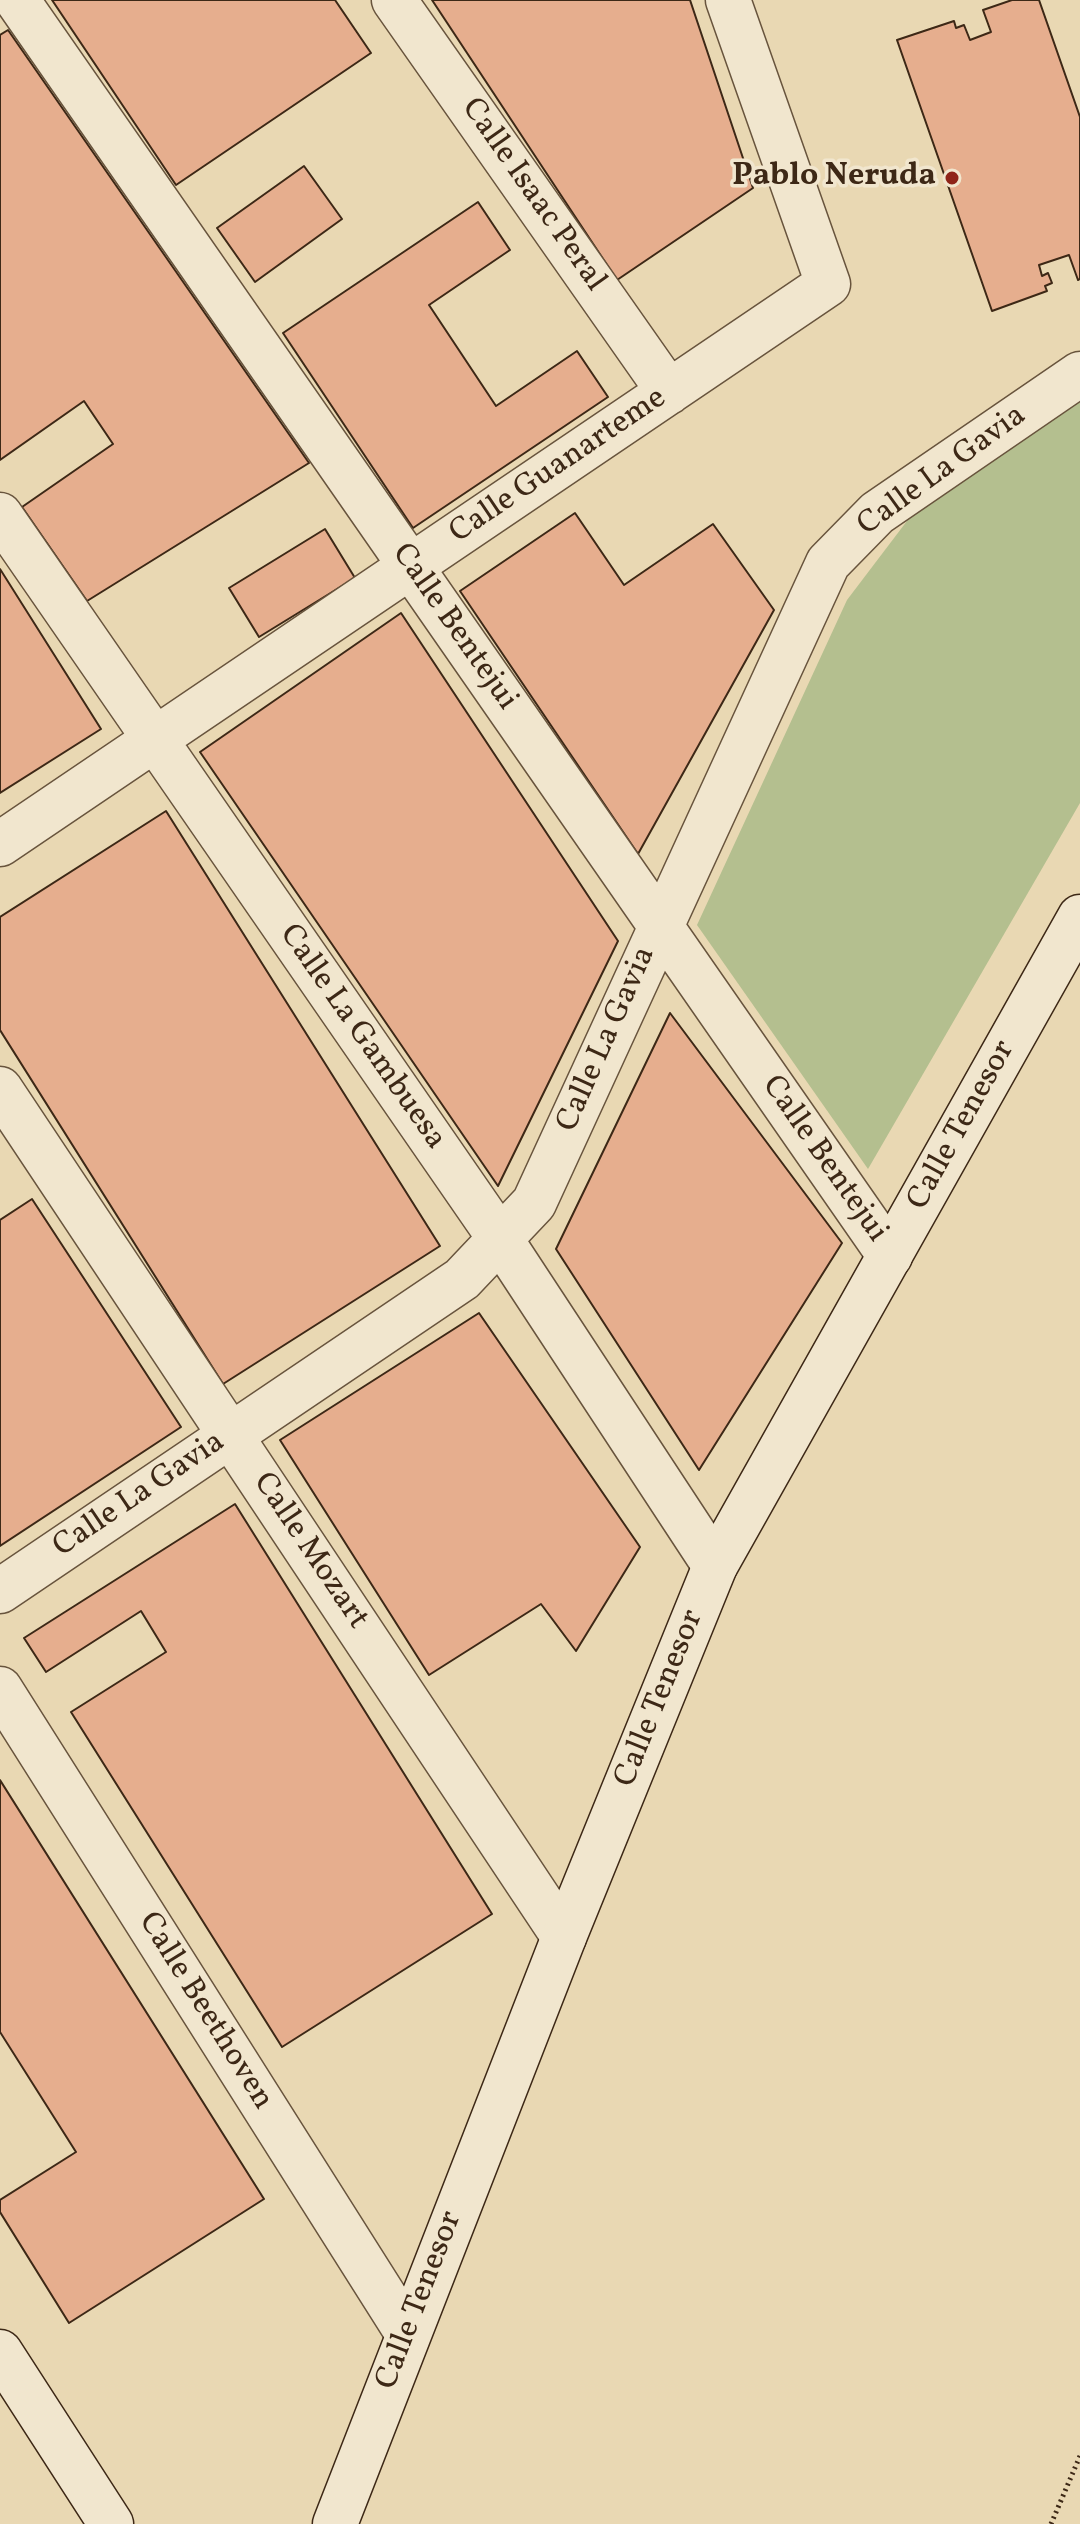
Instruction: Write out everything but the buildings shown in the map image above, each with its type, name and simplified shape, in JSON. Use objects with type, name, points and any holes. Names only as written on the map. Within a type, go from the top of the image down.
[{"type":"street","name":"Calle Bentejui","points":[[17,0],[890,1256]]},
{"type":"street","name":"Calle Isaac Peral","points":[[394,0],[669,392]]},
{"type":"street","name":"Calle Guanarteme","points":[[0,844],[828,284],[728,0]]},
{"type":"street","name":"Calle La Gavia","points":[[0,1591],[462,1279],[534,1203],[828,563],[877,513],[1080,374]]},
{"type":"street","name":"Calle La Gambuesa","points":[[0,515],[501,1240],[715,1566]]},
{"type":"street","name":"Calle Tenesor","points":[[335,2524],[564,1937],[715,1566],[1080,917]]},
{"type":"street","name":"Calle Mozart","points":[[0,1089],[564,1937]]},
{"type":"street","name":"Calle Beethoven","points":[[0,1689],[408,2334]]},
{"type":"street","points":[[0,2352],[111,2524]]},
{"type":"path","points":[[1051,2524],[1080,2456]]},
{"type":"green space","points":[[1080,401],[1080,803],[868,1169],[697,925],[847,600],[910,517]]},
{"type":"place","name":"Pablo Neruda","points":[[952,178]]}]
